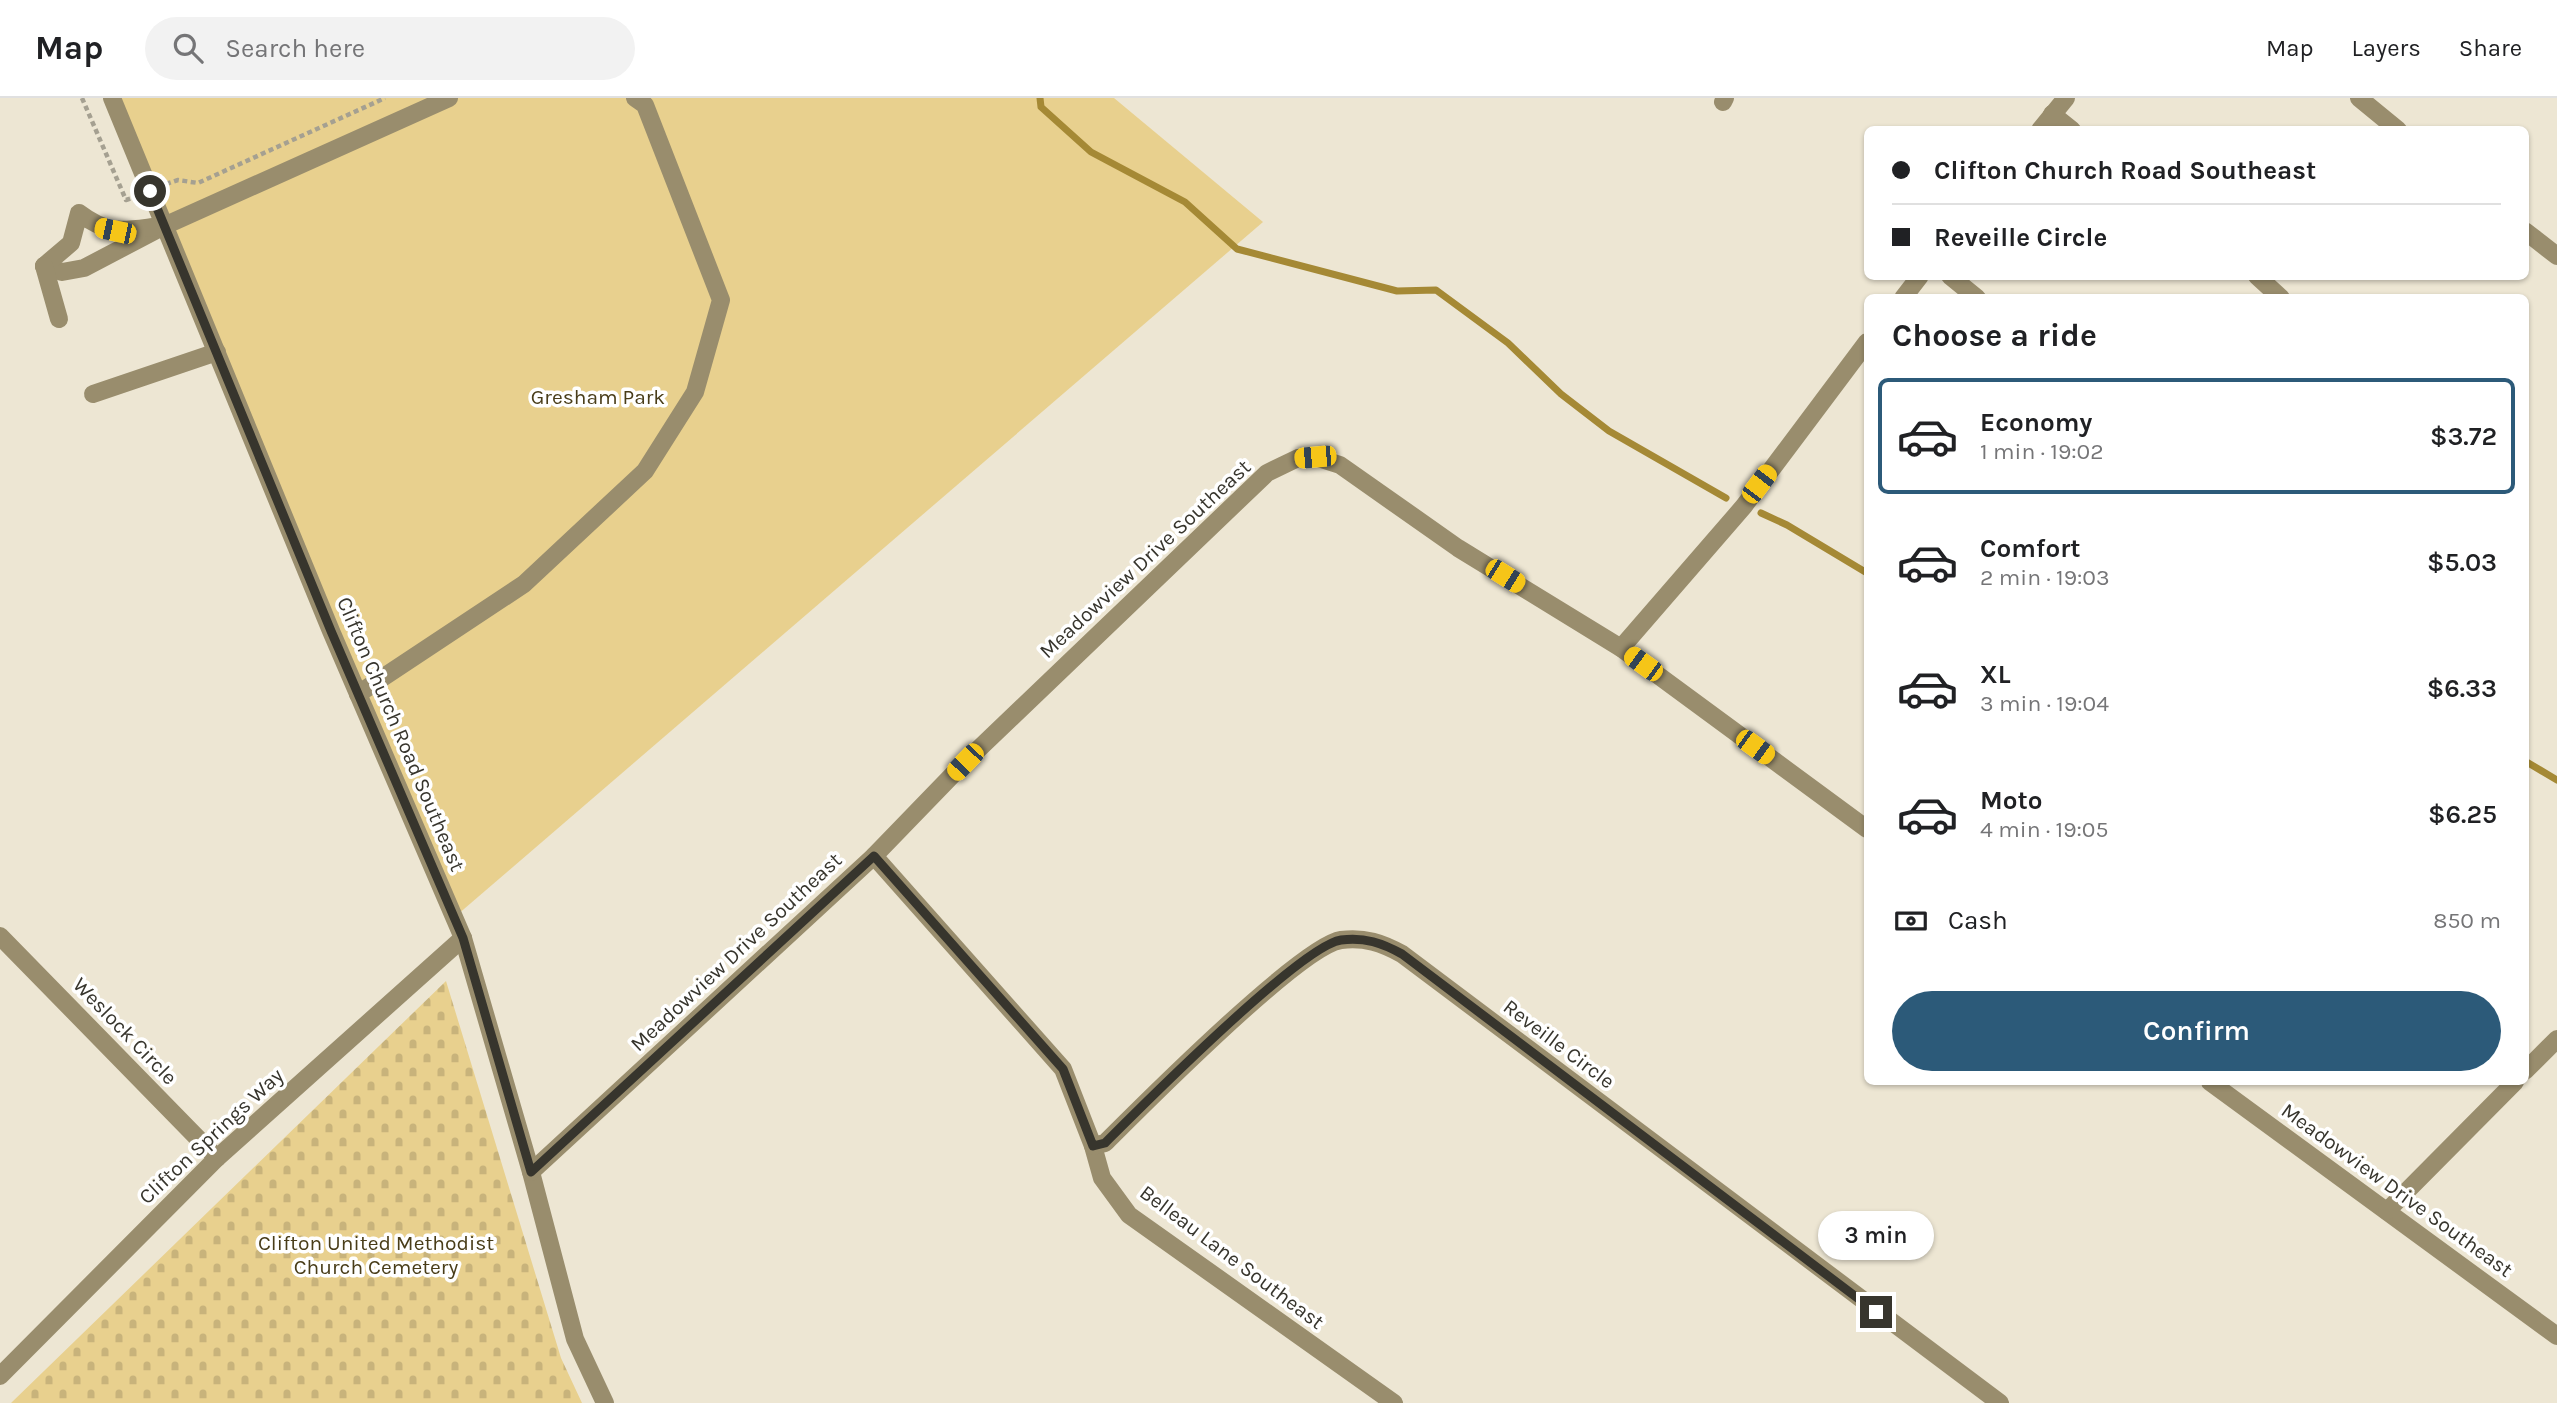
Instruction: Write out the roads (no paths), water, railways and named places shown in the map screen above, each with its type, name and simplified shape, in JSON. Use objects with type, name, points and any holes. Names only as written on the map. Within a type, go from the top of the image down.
[{"type":"street","name":"Clifton Church Road Southeast","points":[[111,98],[358,694],[463,938],[531,1172],[575,1339],[605,1403]]},
{"type":"street","points":[[44,266],[62,272],[84,268],[164,226],[449,98]]},
{"type":"street","points":[[2043,126],[2066,98]]},
{"type":"street","points":[[2359,98],[2393,126]]},
{"type":"street","points":[[358,694],[524,584],[645,471],[695,392],[721,300],[642,100]]},
{"type":"street","points":[[2052,114],[2067,126]]},
{"type":"street","points":[[44,266],[71,243],[79,213],[98,228],[115,231],[164,226]]},
{"type":"street","points":[[2529,234],[2557,257]]},
{"type":"street","points":[[44,266],[60,319]]},
{"type":"street","points":[[1906,294],[1917,280]]},
{"type":"street","points":[[1955,280],[1972,294]]},
{"type":"street","points":[[2261,280],[2277,294]]},
{"type":"street","points":[[93,394],[217,352]]},
{"type":"street","points":[[1621,648],[1744,506],[1861,362]]},
{"type":"street","name":"Meadowview Drive Southeast","points":[[531,1172],[874,856],[965,762],[1268,473],[1298,458],[1315,457],[1340,465],[1458,548],[1621,648],[1864,827]]},
{"type":"street","name":"Belleau Lane Southeast","points":[[874,856],[1063,1069],[1093,1146],[1102,1178],[1129,1215],[1394,1403]]},
{"type":"street","name":"Weslock Circle","points":[[0,936],[217,1158]]},
{"type":"street","name":"Clifton Springs Way","points":[[0,1376],[217,1158],[463,938]]},
{"type":"street","name":"Reveille Circle","points":[[1093,1146],[1105,1143],[1258,1000],[1312,954],[1339,940],[1376,940],[1402,954],[2000,1403]]},
{"type":"street","points":[[2529,1067],[2557,1039]]},
{"type":"street","name":"Meadowview Drive Southeast","points":[[2214,1085],[2557,1336]]},
{"type":"street","points":[[2387,1211],[2512,1085]]},
{"type":"waterway","points":[[1040,98],[1041,107],[1091,152],[1185,202],[1237,249],[1397,291],[1436,290],[1508,343],[1561,394],[1609,431],[1726,498]]},
{"type":"waterway","points":[[1761,513],[1787,525],[1864,571]]},
{"type":"waterway","points":[[2529,763],[2557,780]]},
{"type":"park label","name":"Gresham Park","points":[[598,397]]},
{"type":"park label","name":"Clifton United Methodist Church Cemetery","points":[[376,1255]]}]
